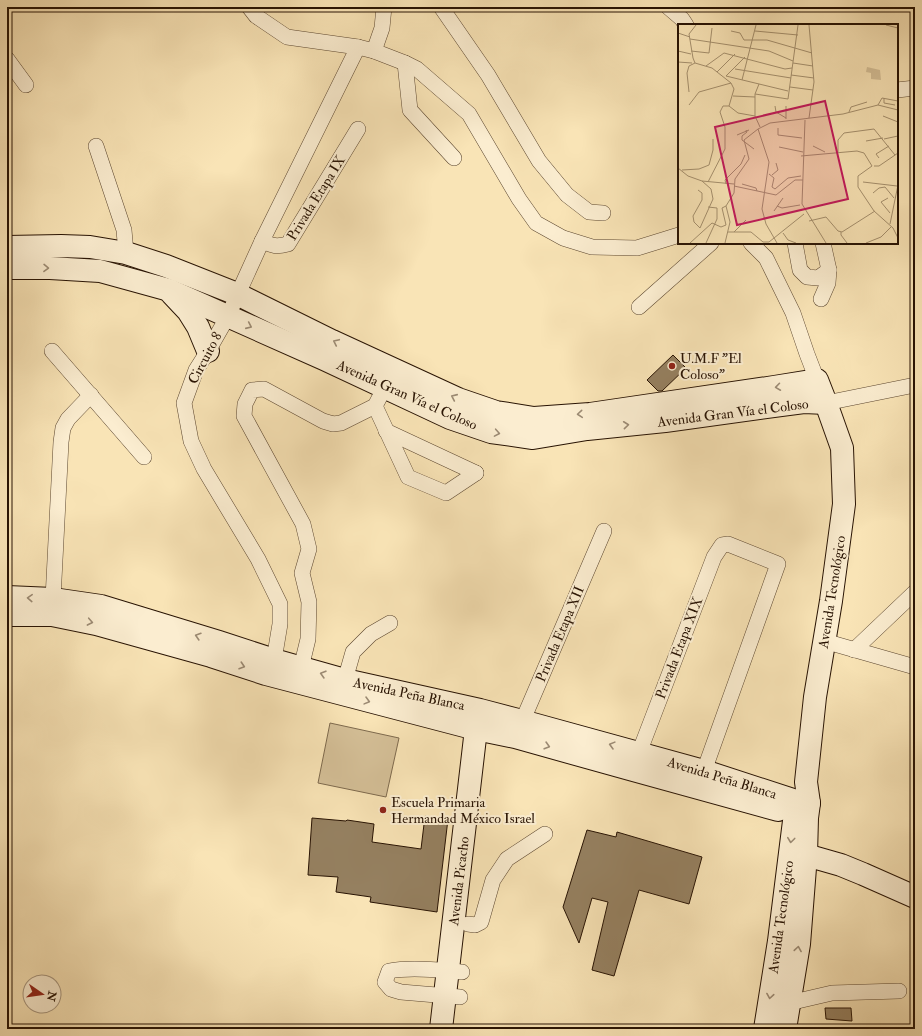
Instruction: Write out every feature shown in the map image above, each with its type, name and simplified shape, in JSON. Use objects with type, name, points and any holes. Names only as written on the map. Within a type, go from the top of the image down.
[{"type":"main road","name":"Avenida Gran Vía el Coloso","points":[[7,247],[90,247],[126,253],[166,266],[237,294],[332,341],[458,399],[496,412],[534,418],[605,412],[817,380]]},
{"type":"main road","name":"Avenida Gran Vía el Coloso","points":[[7,268],[100,270],[169,290],[324,359],[450,418],[491,432],[533,438],[587,429],[665,421],[804,402],[826,403]]},
{"type":"main road","points":[[169,290],[188,311],[198,327],[208,351]]},
{"type":"main road","name":"Avenida Tecnológico","points":[[765,1029],[803,804],[815,697],[831,601],[844,504],[842,448],[817,380]]},
{"type":"main road","name":"Avenida Peña Blanca","points":[[7,597],[53,599],[101,606],[219,642],[270,667],[301,668],[485,721]]},
{"type":"main road","name":"Avenida Peña Blanca","points":[[7,615],[52,615],[96,624],[211,656],[270,667],[519,729],[639,753],[704,771],[803,804]]},
{"type":"main road","name":"Avenida Picacho","points":[[455,971],[468,924],[484,776],[485,721]]},
{"type":"main road","name":"Avenida Picacho","points":[[456,1029],[453,996],[455,971],[485,721]]},
{"type":"main road","name":"Avenida Peña Blanca","points":[[519,729],[633,770],[775,809],[803,804]]},
{"type":"main road","name":"Avenida Tecnológico","points":[[785,1029],[799,944],[806,855],[803,804]]},
{"type":"main road","points":[[806,855],[841,865],[915,897]]},
{"type":"main road","name":"Avenida Picacho","points":[[441,1029],[453,996]]},
{"type":"street","points":[[249,7],[256,16],[287,37],[358,47],[374,51],[417,69],[469,114],[519,199],[536,223],[563,238],[592,247],[636,248],[678,235]]},
{"type":"street","points":[[374,51],[382,28],[384,7]]},
{"type":"street","points":[[441,7],[488,75],[539,161],[567,195],[589,212],[603,213]]},
{"type":"street","points":[[668,7],[682,19],[685,24]]},
{"type":"street","name":"Circuito 8","points":[[270,667],[280,624],[280,604],[258,559],[204,469],[192,441],[184,403],[196,370],[228,316],[262,240],[358,47]]},
{"type":"street","points":[[7,59],[26,85]]},
{"type":"street","points":[[405,63],[410,110],[454,158]]},
{"type":"street","points":[[898,90],[915,88]]},
{"type":"street","name":"Privada Etapa IX","points":[[262,240],[274,246],[288,244],[358,129]]},
{"type":"street","points":[[96,146],[124,230],[126,253]]},
{"type":"street","points":[[639,306],[710,244]]},
{"type":"street","points":[[752,244],[766,258],[793,313],[817,380]]},
{"type":"street","points":[[795,244],[800,270],[807,277],[818,278],[829,270]]},
{"type":"street","points":[[821,299],[828,283],[829,270],[822,244]]},
{"type":"street","points":[[52,351],[144,457]]},
{"type":"street","name":"Avenida Gran Vía el Coloso","points":[[826,403],[915,385]]},
{"type":"street","points":[[301,668],[308,639],[309,602],[302,573],[309,549],[303,524],[244,416],[245,404],[252,390],[264,389],[323,421],[333,424],[341,423],[375,406],[385,388]]},
{"type":"street","points":[[53,599],[60,442],[63,428],[68,419],[91,395]]},
{"type":"street","points":[[375,406],[386,431],[408,477],[446,493],[476,473],[386,431]]},
{"type":"street","name":"Privada Etapa XII","points":[[519,729],[604,531]]},
{"type":"street","name":"Privada Etapa XIX","points":[[639,753],[714,556],[722,545],[728,544],[778,564],[704,771]]},
{"type":"street","points":[[854,650],[915,592]]},
{"type":"street","points":[[345,680],[354,652],[371,634],[390,623]]},
{"type":"street","points":[[824,641],[915,667]]},
{"type":"street","points":[[468,924],[476,925],[481,922],[493,880],[507,859],[545,834]]},
{"type":"street","points":[[453,996],[401,992],[391,989],[385,982],[389,971],[400,969],[455,971]]},
{"type":"street","points":[[789,1003],[832,993],[899,991]]},
{"type":"shaded area","points":[[330,723],[399,738],[386,797],[318,783]]},
{"type":"building","points":[[673,355],[686,368],[662,391],[658,391],[647,380]]},
{"type":"building","points":[[425,816],[448,819],[437,912],[370,902],[371,897],[336,892],[338,877],[308,875],[312,818],[347,820],[374,824],[372,842],[421,849]]},
{"type":"building","points":[[587,830],[616,837],[617,832],[702,857],[689,904],[639,890],[614,976],[592,970],[608,902],[592,898],[579,943],[563,907]]},
{"type":"building","points":[[825,1008],[851,1008],[852,1021],[826,1019]]},
{"type":"place","name":"U.M.F \"El Coloso\"","points":[[672,366]]},
{"type":"place","name":"Escuela Primaria Hermandad México Israel","points":[[383,810]]}]
